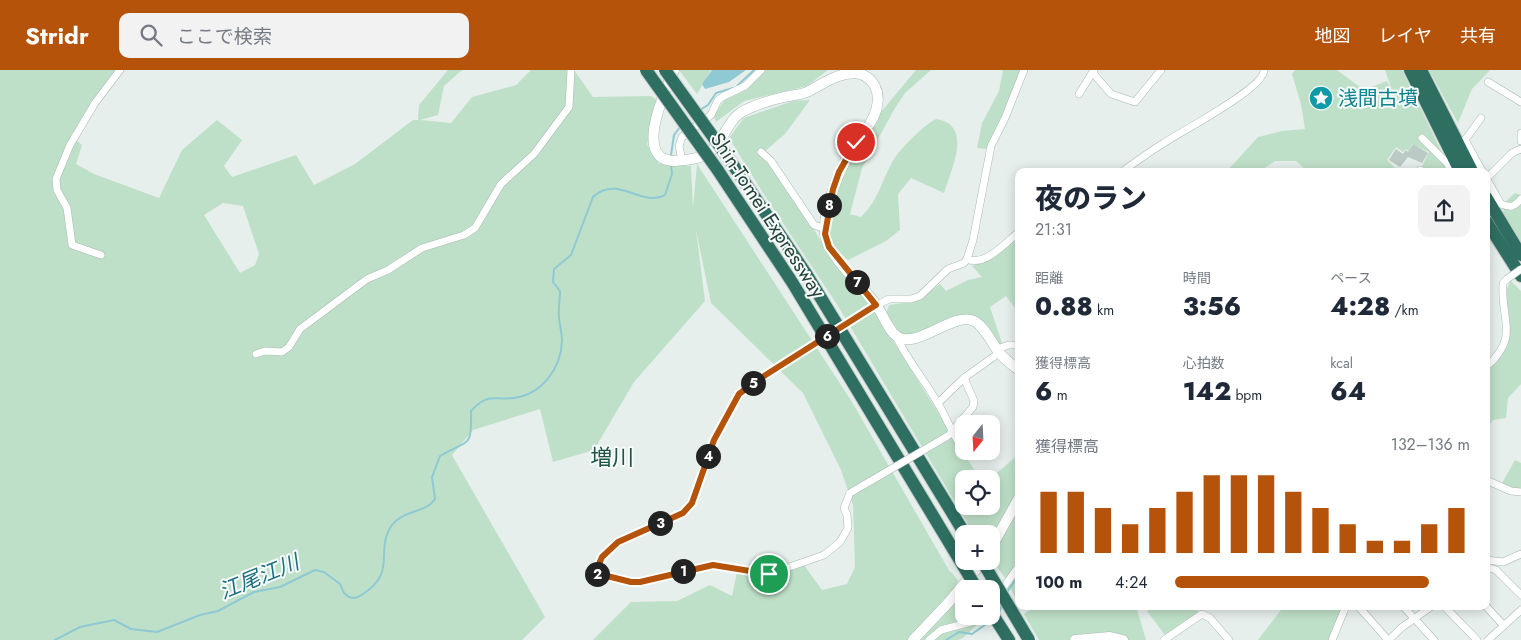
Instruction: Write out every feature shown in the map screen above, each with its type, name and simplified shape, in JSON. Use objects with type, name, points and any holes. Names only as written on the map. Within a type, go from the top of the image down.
[{"type":"highway","name":"Shin-Tomei Expressway","points":[[646,70],[717,169],[792,282],[972,580]]},
{"type":"highway","name":"Shin-Tomei Expressway","points":[[665,70],[729,159],[805,272],[960,525]]},
{"type":"highway","points":[[1410,70],[1470,168]]},
{"type":"highway","points":[[1421,70],[1459,168]]},
{"type":"highway","points":[[1490,206],[1521,276]]},
{"type":"highway","points":[[1490,225],[1506,243],[1521,255]]},
{"type":"highway","points":[[987,570],[1028,640]]},
{"type":"highway","points":[[999,625],[1008,640]]},
{"type":"street","points":[[100,255],[72,245],[67,208],[57,190],[56,180],[70,145],[95,103],[120,70]]},
{"type":"street","points":[[256,354],[264,351],[282,352],[289,347],[300,329],[367,279],[388,270],[422,248],[464,235],[475,228],[501,184],[534,154],[569,107],[571,70]]},
{"type":"street","points":[[674,70],[655,127],[652,146],[658,156],[666,161],[703,156],[713,150],[735,117],[742,112],[781,98],[806,92],[825,79],[853,72],[862,75],[875,86],[879,97],[876,112],[839,172],[829,205],[826,229],[829,247],[896,336],[903,351],[938,403],[949,436],[955,441]]},
{"type":"street","points":[[682,160],[679,146],[682,138],[711,115],[718,100],[745,86],[761,70]]},
{"type":"street","points":[[964,378],[972,395],[973,407],[949,436],[850,493],[844,508],[847,515],[848,528],[840,542],[824,555],[769,574],[713,565],[640,582],[631,582],[595,573],[602,557],[618,542],[683,513],[688,508],[692,503],[714,440],[739,394],[873,307],[889,299],[911,299],[920,296],[948,269],[964,263],[973,240],[991,146],[1005,118],[1024,70]]},
{"type":"street","points":[[1079,94],[1094,71],[1111,94],[1135,102],[1161,70]]},
{"type":"street","points":[[1127,168],[1163,143],[1235,101],[1262,76],[1264,70]]},
{"type":"street","points":[[1488,82],[1521,102]]},
{"type":"street","points":[[1480,168],[1465,140],[1481,118]]},
{"type":"street","points":[[1521,133],[1521,141]]},
{"type":"street","points":[[1422,138],[1447,163],[1449,168]]},
{"type":"street","points":[[1490,174],[1512,153],[1521,149]]},
{"type":"street","points":[[761,152],[773,163],[814,225],[826,229]]},
{"type":"street","points":[[1490,184],[1502,204],[1510,207],[1515,206],[1521,199]]},
{"type":"street","points":[[967,259],[976,262],[983,260],[1015,235]]},
{"type":"street","points":[[1490,364],[1495,360],[1508,337],[1508,324],[1502,294],[1503,283],[1521,269]]},
{"type":"street","points":[[896,336],[914,339],[959,321],[968,320],[979,325],[998,351],[1015,366]]},
{"type":"street","points":[[938,403],[964,378],[998,351],[1008,345],[1015,345]]},
{"type":"street","points":[[1490,482],[1511,491],[1521,492]]},
{"type":"street","points":[[1000,532],[1015,505]]},
{"type":"street","points":[[1490,560],[1503,562],[1521,554]]},
{"type":"street","points":[[1490,568],[1496,570],[1521,595]]},
{"type":"street","points":[[913,640],[950,602],[975,570]]},
{"type":"street","points":[[1000,592],[1015,572]]},
{"type":"street","points":[[1164,640],[1202,614],[1204,610]]},
{"type":"street","points":[[1332,640],[1344,610]]},
{"type":"street","points":[[1362,610],[1389,640],[1426,610]]},
{"type":"street","points":[[1407,610],[1434,640]]},
{"type":"street","points":[[1448,610],[1477,640]]},
{"type":"street","points":[[1490,610],[1504,625]]},
{"type":"street","points":[[1488,640],[1521,610]]},
{"type":"street","points":[[1202,614],[1210,618],[1229,640]]},
{"type":"street","points":[[929,640],[941,630],[960,625]]},
{"type":"street","points":[[1075,640],[1110,636],[1123,640]]},
{"type":"green space","points":[[0,70],[115,70],[71,135],[82,145],[76,164],[94,174],[159,198],[182,150],[217,120],[242,140],[224,166],[232,177],[296,155],[314,185],[355,164],[413,120],[418,120],[419,105],[448,70],[462,70],[444,86],[438,115],[420,120],[451,123],[472,97],[516,85],[531,70],[574,70],[593,97],[651,96],[660,102],[647,144],[659,164],[691,166],[693,208],[697,164],[852,402],[950,572],[957,580],[955,580],[955,625],[977,625],[963,638],[958,640],[593,640],[631,602],[677,601],[710,585],[732,596],[737,572],[769,574],[804,565],[822,590],[847,584],[855,567],[853,505],[841,470],[803,393],[711,303],[696,230],[705,301],[634,382],[594,450],[553,462],[540,409],[473,430],[452,455],[545,617],[522,640],[0,640]],"holes":[[[223,203],[243,206],[259,254],[255,265],[240,273],[204,215]]]},
{"type":"green space","points":[[679,70],[711,70],[697,94]]},
{"type":"green space","points":[[765,70],[828,70],[807,86],[744,101],[716,122],[714,116],[725,99],[746,89]]},
{"type":"green space","points":[[916,70],[931,70],[905,93],[895,108],[862,168],[850,214],[861,217],[873,203],[896,156],[914,136],[936,119],[948,123],[954,130],[957,139],[955,161],[944,193],[911,178],[898,194],[900,230],[886,241],[848,260],[828,243],[818,231],[826,225],[841,169],[856,142]]},
{"type":"green space","points":[[1003,70],[1028,70],[986,149],[977,148],[982,123],[999,91]]},
{"type":"green space","points":[[1295,70],[1337,70],[1364,90],[1387,81],[1392,90],[1385,70],[1402,70],[1450,168],[1421,168],[1429,152],[1412,144],[1409,151],[1406,149],[1403,152],[1396,147],[1387,160],[1395,168],[1304,168],[1296,161],[1275,161],[1264,168],[1230,168],[1258,137],[1282,131],[1305,129],[1301,104],[1292,74]]},
{"type":"green space","points":[[1429,70],[1490,70],[1472,89],[1458,123]]},
{"type":"green space","points":[[810,100],[785,134],[764,152],[791,191],[822,243],[871,306],[955,439],[955,460],[968,460],[974,470],[955,470],[955,502],[838,306],[729,138],[744,118],[793,101]]},
{"type":"green space","points":[[1515,193],[1521,195],[1521,244],[1503,213],[1504,203]]},
{"type":"green space","points":[[1015,239],[1015,308],[1006,296],[990,307],[1002,343],[1000,346],[972,319],[905,339],[886,314],[889,305],[917,301],[940,284],[946,291],[968,280],[982,277],[972,266],[987,261]]},
{"type":"green space","points":[[1511,281],[1521,291],[1521,384],[1508,398],[1506,418],[1493,420],[1490,424],[1490,362],[1505,345],[1506,290]]},
{"type":"green space","points":[[1015,457],[1015,597],[999,570],[1000,525],[969,525],[963,515],[1000,515],[1000,470]]},
{"type":"green space","points":[[1515,460],[1521,463],[1521,492],[1500,487]]},
{"type":"green space","points":[[1030,610],[1137,610],[1146,640],[1039,640],[1024,614]]},
{"type":"green space","points":[[1197,610],[1199,613],[1165,635],[1147,611]]},
{"type":"green space","points":[[1281,610],[1343,610],[1331,640],[1258,640]]},
{"type":"water","points":[[712,70],[746,70],[729,82],[705,89],[702,84]]},
{"type":"building","points":[[1413,144],[1428,153],[1422,163],[1408,157],[1400,167],[1389,160],[1396,149],[1403,154],[1406,150],[1408,152]]},
{"type":"waterway","name":"江尾江川","points":[[737,86],[754,70]]},
{"type":"waterway","name":"江尾江川","points":[[700,110],[708,105],[716,93],[733,88]]},
{"type":"waterway","name":"江尾江川","points":[[671,155],[674,135],[680,127]]},
{"type":"waterway","name":"江尾江川","points":[[55,640],[80,627],[114,620],[131,629],[157,632],[200,615],[218,611],[254,592],[280,587],[315,570],[324,572],[340,584],[344,593],[349,597],[353,598],[363,594],[380,577],[383,569],[387,534],[392,525],[402,517],[431,504],[435,499],[432,477],[440,456],[467,441],[471,432],[471,411],[477,405],[490,398],[513,398],[532,392],[541,386],[553,371],[558,361],[562,341],[559,315],[560,291],[553,282],[554,269],[571,255],[593,197],[602,191],[612,189],[648,198],[665,195],[672,174],[671,165]]},
{"type":"waterway","points":[[1007,592],[1015,581]]},
{"type":"waterway","points":[[1000,610],[1002,604]]},
{"type":"waterway","points":[[946,640],[959,632],[972,634],[985,625]]},
{"type":"place","name":"浅間古墳","points":[[1321,98]]},
{"type":"district","name":"増川","points":[[612,457]]},
{"type":"route","points":[[769,574],[713,565],[640,582],[631,582],[595,573],[602,557],[618,542],[683,513],[692,503],[714,440],[739,394],[756,381],[876,305],[829,247],[825,234],[833,189],[839,172],[856,142]]}]
